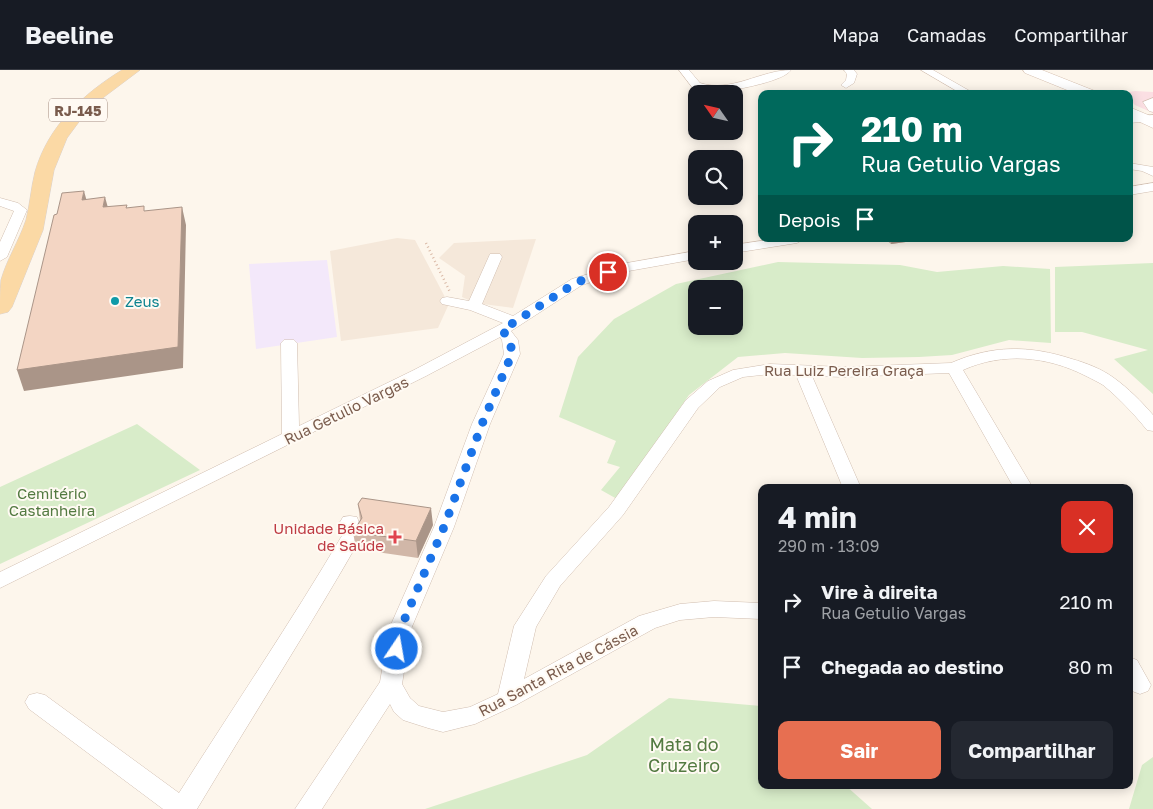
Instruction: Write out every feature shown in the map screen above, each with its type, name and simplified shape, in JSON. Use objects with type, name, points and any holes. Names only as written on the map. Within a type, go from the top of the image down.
[{"type":"main road","name":"RJ-145","points":[[0,307],[36,218],[45,169],[54,146],[67,124],[85,103],[105,86],[132,70]]},
{"type":"street","points":[[684,70],[690,80],[698,86],[718,88],[784,73],[786,70]]},
{"type":"street","points":[[846,85],[851,81],[852,74],[849,70]]},
{"type":"street","points":[[926,70],[963,90]]},
{"type":"street","points":[[1030,70],[1080,90]]},
{"type":"street","points":[[1151,117],[1148,102],[1153,100]]},
{"type":"street","points":[[1133,112],[1151,117]]},
{"type":"street","points":[[1133,119],[1151,117]]},
{"type":"street","points":[[1133,166],[1145,168],[1153,172]]},
{"type":"street","points":[[1133,190],[1153,187]]},
{"type":"street","points":[[0,202],[21,210],[6,234],[0,257]]},
{"type":"street","points":[[743,248],[778,242]]},
{"type":"street","points":[[474,306],[494,257]]},
{"type":"street","name":"Rua Getulio Vargas","points":[[0,581],[420,373],[508,326],[577,282],[621,268],[688,257]]},
{"type":"street","points":[[308,809],[391,684],[400,630],[444,527],[482,424],[512,354],[508,326],[474,306],[451,302]]},
{"type":"street","points":[[290,343],[292,437]]},
{"type":"street","name":"Rua Luiz Pereira Graça","points":[[508,698],[525,626],[553,581],[616,511],[692,404],[714,384],[738,373],[770,369],[882,372],[954,368],[972,360],[994,355],[1018,353],[1044,355],[1094,372],[1108,381],[1153,426]]},
{"type":"street","points":[[954,368],[1022,484]]},
{"type":"street","points":[[802,370],[850,484]]},
{"type":"street","points":[[37,702],[182,809],[278,655],[306,615],[353,534],[350,522]]},
{"type":"street","name":"Rua Santa Rita de Cássia","points":[[391,684],[402,705],[411,713],[428,720],[443,722],[475,715],[647,622],[680,612],[714,609],[758,611]]},
{"type":"path","points":[[426,243],[451,302]]},
{"type":"shaded area","points":[[1133,91],[1153,92],[1153,113],[1133,103]]},
{"type":"shaded area","points":[[397,238],[415,240],[447,301],[448,306],[438,328],[341,341],[330,251]]},
{"type":"shaded area","points":[[536,239],[513,308],[475,303],[462,297],[465,276],[439,258],[454,243]]},
{"type":"shaded area","points":[[327,260],[337,337],[256,349],[249,264]]},
{"type":"green space","points":[[778,262],[900,265],[937,272],[1003,266],[1050,269],[1051,343],[1009,340],[952,355],[919,357],[862,358],[785,353],[738,357],[689,395],[617,499],[601,490],[620,467],[607,463],[616,441],[559,417],[578,357],[614,319],[676,284],[688,281],[688,335],[743,335],[743,280],[695,280]]},
{"type":"green space","points":[[1153,263],[1153,394],[1114,359],[1148,350],[1082,332],[1055,332],[1055,267]]},
{"type":"green space","name":"Cemitério Castanheira","points":[[137,424],[200,470],[0,564],[0,487]]},
{"type":"green space","name":"Mata do Cruzeiro","points":[[669,698],[758,706],[758,789],[850,789],[872,809],[425,809],[587,755]]},
{"type":"green space","points":[[1153,757],[1153,809],[1129,809],[1142,765]]},
{"type":"building","name":"Zeus","points":[[84,191],[82,200],[105,197],[103,207],[127,205],[126,208],[144,206],[144,211],[182,207],[178,347],[17,370],[54,215],[57,214],[62,193]]},
{"type":"building","points":[[362,498],[431,508],[416,541],[353,532],[362,518],[358,504]]},
{"type":"place","name":"Zeus","points":[[115,301]]},
{"type":"place","name":"Unidade Básica de Saúde","points":[[395,537]]},
{"type":"route","points":[[397,649],[400,630],[444,527],[468,456],[512,354],[510,340],[502,330],[577,282],[608,272]]}]
